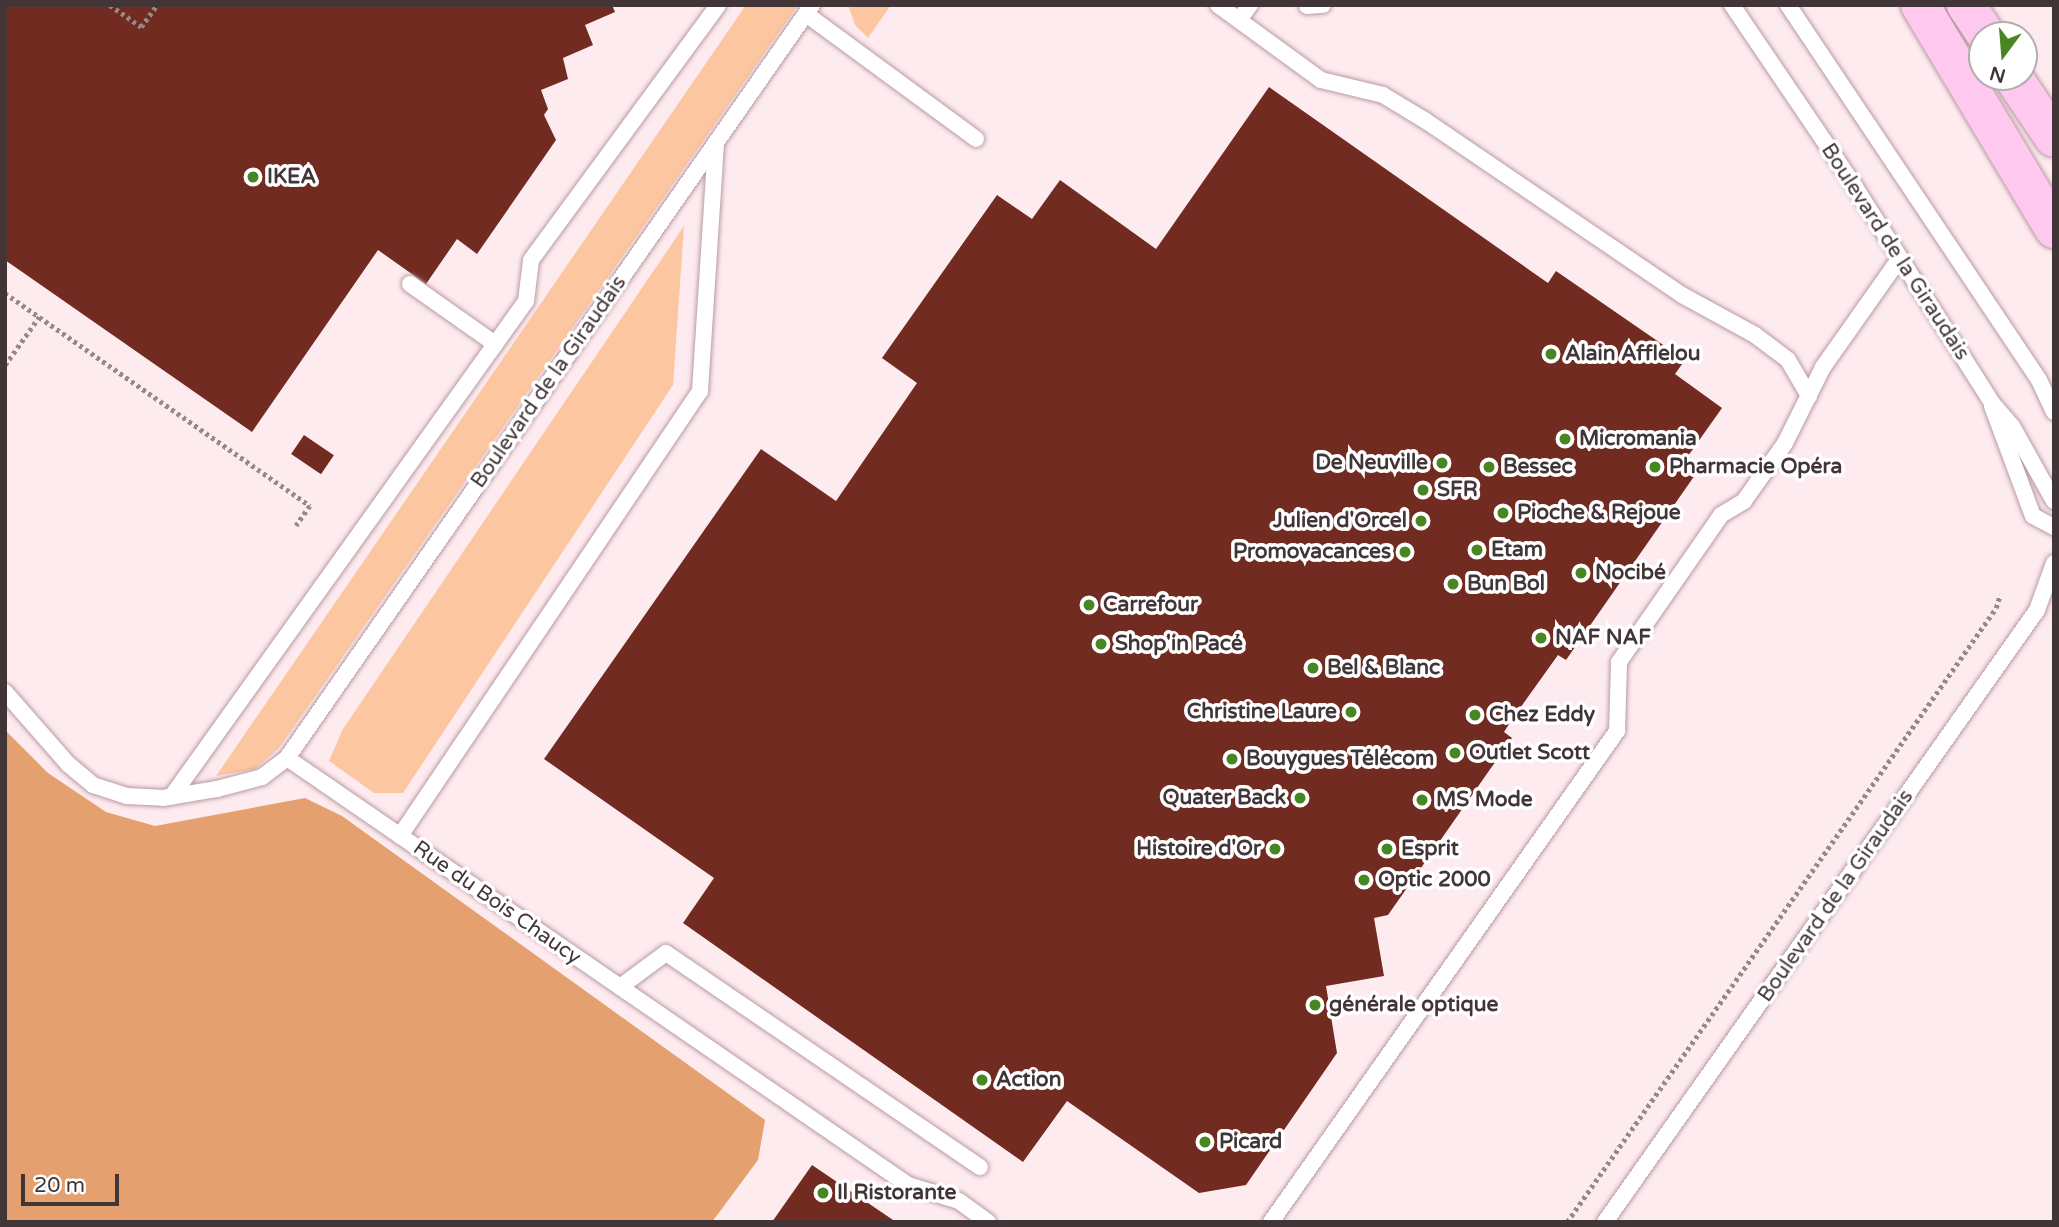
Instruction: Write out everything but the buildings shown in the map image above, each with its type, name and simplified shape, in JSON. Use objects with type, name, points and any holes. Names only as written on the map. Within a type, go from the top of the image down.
[{"type":"highway","points":[[1920,5],[2054,229]]},
{"type":"highway","points":[[1966,5],[1977,21]]},
{"type":"highway","points":[[2022,91],[2054,138]]},
{"type":"lane","points":[[172,796],[526,300],[531,260],[718,5]]},
{"type":"lane","points":[[1218,5],[1321,80],[1383,95],[1426,121],[1682,295],[1755,335],[1788,360],[1809,396]]},
{"type":"lane","points":[[1239,20],[1250,5]]},
{"type":"lane","points":[[1307,6],[1323,5]]},
{"type":"lane","name":"Boulevard de la Giraudais","points":[[1731,5],[1900,258],[1992,403],[2012,426],[2054,501]]},
{"type":"lane","points":[[1788,5],[2039,380],[2054,412]]},
{"type":"lane","points":[[809,10],[976,139]]},
{"type":"lane","name":"Boulevard de la Giraudais","points":[[287,758],[809,10]]},
{"type":"lane","points":[[400,836],[700,390],[716,143]]},
{"type":"lane","points":[[1271,1222],[1617,731],[1619,663],[1721,515],[1744,501],[1785,443],[1823,367],[1900,258]]},
{"type":"lane","points":[[410,284],[495,344]]},
{"type":"lane","points":[[1992,403],[2033,516],[2054,527]]},
{"type":"lane","name":"Boulevard de la Giraudais","points":[[1605,1222],[2037,610],[2054,563]]},
{"type":"lane","points":[[2037,610],[2054,606]]},
{"type":"lane","points":[[5,692],[68,764],[93,785],[127,796],[172,796],[262,777],[287,758]]},
{"type":"lane","name":"Rue du Bois Chaucy","points":[[287,758],[908,1185],[959,1201],[988,1222]]},
{"type":"lane","points":[[620,987],[666,953],[980,1167]]},
{"type":"path","points":[[110,5],[141,27],[157,5]]},
{"type":"path","points":[[5,293],[310,506],[296,526]]},
{"type":"path","points":[[5,365],[39,317]]},
{"type":"path","points":[[1567,1222],[1996,608],[2000,594]]},
{"type":"shaded area","points":[[746,5],[798,5],[279,748],[255,769],[216,776]]},
{"type":"shaded area","points":[[848,5],[891,5],[868,38],[855,25]]},
{"type":"shaded area","points":[[684,226],[673,385],[403,793],[374,793],[329,761],[343,729]]},
{"type":"shaded area","points":[[5,730],[48,773],[106,812],[155,826],[305,798],[342,816],[765,1120],[758,1160],[712,1222],[5,1222]]},
{"type":"place","name":"IKEA","points":[[253,177]]},
{"type":"place","name":"Alain Afflelou","points":[[1551,354]]},
{"type":"place","name":"Micromania","points":[[1565,439]]},
{"type":"place","name":"De Neuville","points":[[1442,463]]},
{"type":"place","name":"Bessec","points":[[1489,467]]},
{"type":"place","name":"Pharmacie Opéra","points":[[1655,467]]},
{"type":"place","name":"SFR","points":[[1423,490]]},
{"type":"place","name":"Pioche & Rejoue","points":[[1503,513]]},
{"type":"place","name":"Julien d'Orcel","points":[[1421,521]]},
{"type":"place","name":"Etam","points":[[1477,550]]},
{"type":"place","name":"Promovacances","points":[[1405,552]]},
{"type":"place","name":"Nocibé","points":[[1581,573]]},
{"type":"place","name":"Bun Bol","points":[[1453,584]]},
{"type":"place","name":"Carrefour","points":[[1089,605]]},
{"type":"place","name":"NAF NAF","points":[[1541,638]]},
{"type":"place","name":"Shop'in Pacé","points":[[1101,644]]},
{"type":"place","name":"Bel & Blanc","points":[[1313,668]]},
{"type":"place","name":"Christine Laure","points":[[1351,712]]},
{"type":"place","name":"Chez Eddy","points":[[1475,715]]},
{"type":"place","name":"Outlet Scott","points":[[1455,753]]},
{"type":"place","name":"Bouygues Télécom","points":[[1232,759]]},
{"type":"place","name":"Quater Back","points":[[1300,798]]},
{"type":"place","name":"MS Mode","points":[[1422,800]]},
{"type":"place","name":"Histoire d'Or","points":[[1275,849]]},
{"type":"place","name":"Esprit","points":[[1387,849]]},
{"type":"place","name":"Optic 2000","points":[[1364,880]]},
{"type":"place","name":"générale optique","points":[[1315,1005]]},
{"type":"place","name":"Action","points":[[982,1080]]},
{"type":"place","name":"Picard","points":[[1205,1142]]},
{"type":"place","name":"Il Ristorante","points":[[823,1193]]}]
